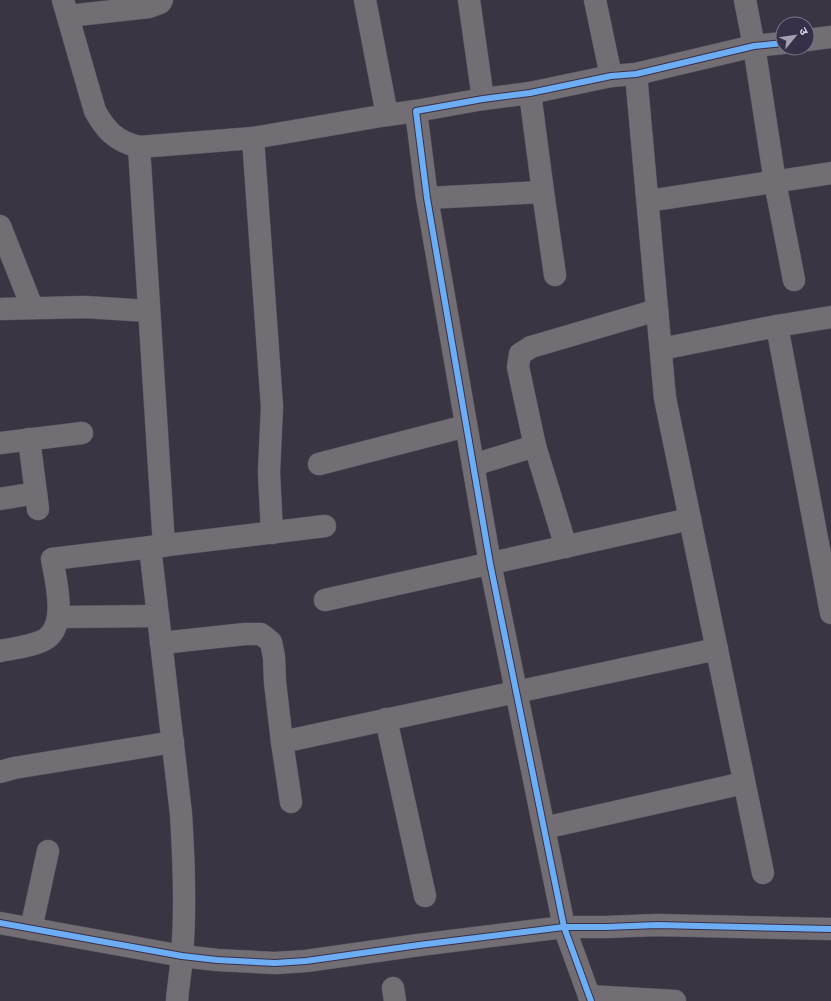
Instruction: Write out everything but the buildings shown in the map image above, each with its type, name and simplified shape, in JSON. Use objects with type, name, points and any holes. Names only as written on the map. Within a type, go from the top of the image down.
[{"type":"street","points":[[162,0],[160,4],[149,7],[66,8],[95,111],[102,124],[112,134],[124,143],[139,147],[254,138],[483,99],[530,93],[610,76],[636,74],[754,46],[775,44]]},
{"type":"street","points":[[365,0],[387,115]]},
{"type":"street","points":[[469,0],[483,99]]},
{"type":"street","points":[[595,0],[610,76]]},
{"type":"street","points":[[745,0],[754,46],[775,182],[794,280]]},
{"type":"street","points":[[815,39],[831,37]]},
{"type":"street","points":[[636,74],[665,398],[763,874]]},
{"type":"street","points":[[530,93],[542,192],[555,275]]},
{"type":"street","points":[[416,111],[427,198],[490,563],[564,927],[590,999],[675,1001]]},
{"type":"street","points":[[254,138],[272,407],[269,472],[272,533]]},
{"type":"street","points":[[139,147],[149,311],[158,616],[181,814],[184,854],[184,919],[177,1001]]},
{"type":"street","points":[[648,202],[831,173]]},
{"type":"street","points":[[427,198],[542,192]]},
{"type":"street","points":[[0,226],[32,307]]},
{"type":"street","points":[[0,308],[85,307],[149,311]]},
{"type":"street","points":[[566,546],[535,446],[518,367],[520,354],[531,347],[657,310]]},
{"type":"street","points":[[661,349],[831,317]]},
{"type":"street","points":[[777,326],[831,613]]},
{"type":"street","points":[[319,464],[466,426]]},
{"type":"street","points":[[0,443],[82,434]]},
{"type":"street","points":[[0,499],[37,501],[29,439]]},
{"type":"street","points":[[473,464],[535,446]]},
{"type":"street","points":[[325,600],[690,519]]},
{"type":"street","points":[[0,651],[27,646],[43,641],[53,631],[59,618],[58,599],[52,559],[325,526]]},
{"type":"street","points":[[59,618],[158,616]]},
{"type":"street","points":[[161,643],[245,634],[261,634],[271,642],[274,657],[275,682],[282,742],[291,802]]},
{"type":"street","points":[[282,742],[717,649]]},
{"type":"street","points":[[386,719],[425,896]]},
{"type":"street","points":[[0,772],[14,768],[172,742]]},
{"type":"street","points":[[544,828],[744,783]]},
{"type":"street","points":[[31,929],[48,851]]},
{"type":"street","points":[[0,923],[182,956],[243,962],[275,963],[306,961],[564,927],[664,925],[831,929]]},
{"type":"cycle path","points":[[591,1001],[564,927],[490,563],[427,198],[416,111],[483,99],[530,93],[611,76],[636,74],[754,46],[775,44]]},
{"type":"cycle path","points":[[0,923],[182,956],[217,960],[275,963],[306,961],[564,927],[657,925],[831,929]]}]
